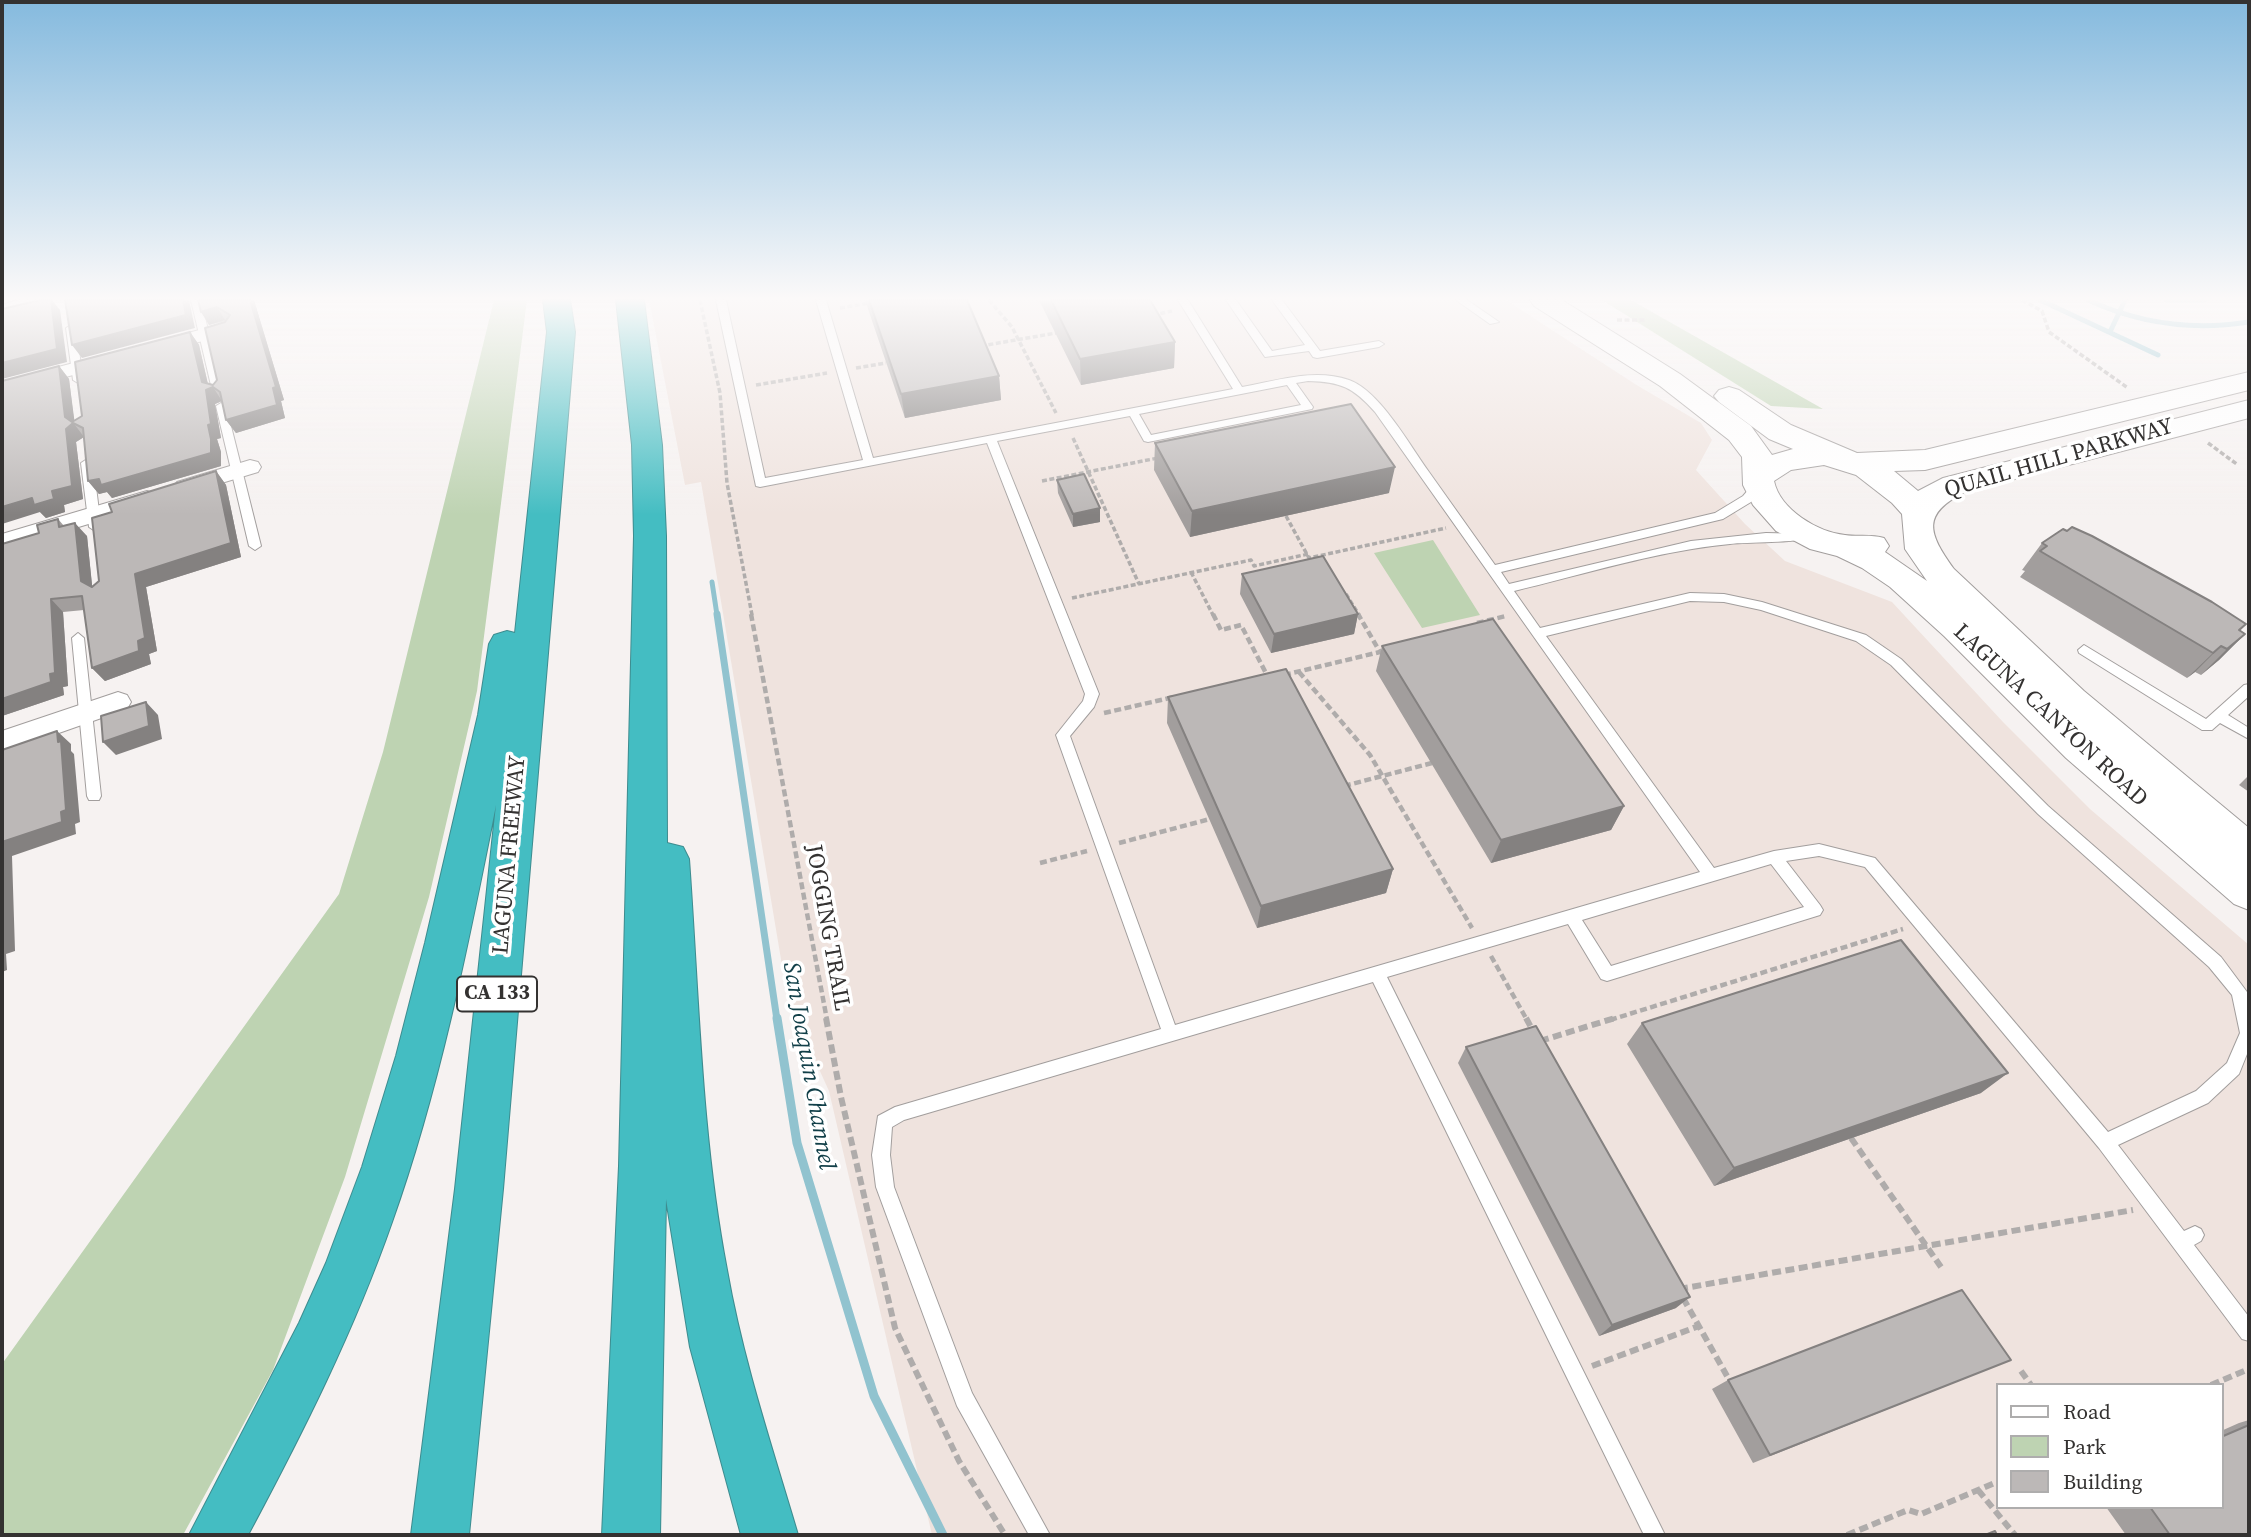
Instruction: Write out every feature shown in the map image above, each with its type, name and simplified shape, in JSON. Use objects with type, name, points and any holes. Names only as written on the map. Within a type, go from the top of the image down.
[{"type":"highway","name":"LAGUNA FREEWAY","points":[[440,1535],[479,1189],[557,372]]},
{"type":"highway","points":[[631,1535],[643,1166],[650,536],[647,444],[638,372]]},
{"type":"highway","points":[[217,1535],[299,1381],[337,1297],[392,1144],[435,990],[506,657],[522,491],[548,453]]},
{"type":"highway","points":[[647,747],[669,851],[687,1160],[695,1230],[725,1390],[770,1535]]},
{"type":"main road","points":[[1656,372],[1734,428],[1757,456],[1760,480],[1769,505],[1787,523],[1811,537],[1847,547]]},
{"type":"main road","points":[[1699,372],[1766,424],[1848,460],[1896,485],[1918,519]]},
{"type":"main road","name":"QUAIL HILL PARKWAY","points":[[1760,480],[1774,465],[1808,454],[1848,460],[1925,460],[2249,381]]},
{"type":"main road","name":"QUAIL HILL PARKWAY","points":[[1847,547],[1874,546],[1898,539],[1918,519],[1930,496],[1954,485],[2249,409]]},
{"type":"main road","name":"LAGUNA CANYON ROAD","points":[[1918,519],[1922,549],[1935,569],[2005,639],[2121,745],[2249,852]]},
{"type":"main road","name":"LAGUNA CANYON ROAD","points":[[1847,547],[1879,562],[1910,584],[2055,725],[2249,892]]},
{"type":"street","points":[[2,388],[65,372]]},
{"type":"street","points":[[2,542],[243,469]]},
{"type":"street","points":[[2,742],[118,702]]},
{"type":"lane","points":[[76,372],[79,393]]},
{"type":"lane","points":[[213,372],[219,400],[243,469],[255,545]]},
{"type":"lane","points":[[737,372],[760,483],[1290,382],[1332,378],[1363,390],[1710,874]]},
{"type":"lane","points":[[843,372],[869,462]]},
{"type":"lane","points":[[1227,372],[1239,391]]},
{"type":"lane","points":[[1133,412],[1148,439],[1308,407],[1290,382]]},
{"type":"lane","points":[[991,439],[1092,694],[1089,703],[1063,735],[1170,1033]]},
{"type":"lane","points":[[86,454],[96,541]]},
{"type":"lane","points":[[1492,570],[1719,516],[1747,499],[1760,480]]},
{"type":"lane","points":[[1506,589],[1719,539],[1761,535],[1811,537]]},
{"type":"lane","points":[[1537,633],[1690,597],[1724,598],[1762,606],[1861,638],[1896,662],[2053,819],[2216,962],[2239,992],[2248,1033],[2233,1068],[2202,1097],[2105,1142]]},
{"type":"lane","points":[[78,638],[94,796]]},
{"type":"lane","points":[[2084,650],[2207,726],[2249,689]]},
{"type":"lane","points":[[2220,716],[2249,734]]},
{"type":"lane","points":[[1040,1535],[964,1399],[885,1187],[881,1155],[884,1122],[901,1113],[1774,857],[1819,850],[1870,862],[2105,1142],[2152,1206],[2187,1238],[2249,1332]]},
{"type":"lane","points":[[1571,915],[1607,974],[1815,910],[1774,857]]},
{"type":"lane","points":[[1377,973],[1655,1535]]},
{"type":"path","name":"JOGGING TRAIL","points":[[715,372],[720,393],[727,483],[841,1097],[895,1328],[959,1461],[1005,1535]]},
{"type":"path","points":[[741,388],[832,372]]},
{"type":"path","points":[[1036,372],[1089,472],[1139,584]]},
{"type":"path","points":[[2105,372],[2128,388]]},
{"type":"path","points":[[2208,443],[2238,465]]},
{"type":"path","points":[[1042,481],[1168,456]]},
{"type":"path","points":[[1286,516],[1310,558],[1462,525]]},
{"type":"path","points":[[1057,601],[1251,560],[1254,566],[1308,554]]},
{"type":"path","points":[[1191,572],[1221,630],[1241,625],[1269,679],[1380,652],[1346,594]]},
{"type":"path","points":[[1470,625],[1522,612]]},
{"type":"path","points":[[1378,647],[1391,644]]},
{"type":"path","points":[[1299,672],[1370,755],[1546,1053]]},
{"type":"path","points":[[1254,678],[1267,675]]},
{"type":"path","points":[[1076,720],[1178,696]]},
{"type":"path","points":[[1331,789],[1432,763]]},
{"type":"path","points":[[1040,863],[1210,819]]},
{"type":"path","points":[[1539,1041],[1922,923]]},
{"type":"path","points":[[1851,1139],[1941,1267]]},
{"type":"path","points":[[1679,1290],[2152,1206]]},
{"type":"path","points":[[1672,1278],[1727,1376]]},
{"type":"path","points":[[1575,1373],[1699,1326]]},
{"type":"path","points":[[2216,1383],[2249,1369]]},
{"type":"path","points":[[2021,1371],[2030,1383]]},
{"type":"path","points":[[1847,1535],[1908,1510],[1921,1514],[1996,1482]]},
{"type":"path","points":[[1978,1490],[2015,1535]]},
{"type":"shaded area","points":[[663,372],[1616,372],[1701,423],[1712,440],[1696,470],[1745,524],[1785,561],[1892,602],[2003,722],[2090,809],[2249,945],[2249,1535],[932,1535],[829,1091],[788,1001],[701,482],[685,485]]},
{"type":"green space","points":[[476,372],[518,372],[477,691],[429,897],[345,1177],[273,1370],[183,1535],[2,1535],[2,1364],[339,894],[383,752]]},
{"type":"green space","points":[[1716,372],[1757,372],[1823,409],[1771,406]]},
{"type":"green space","points":[[1433,540],[1480,615],[1422,628],[1374,553]]},
{"type":"building","points":[[37,372],[60,372],[65,417],[72,422],[82,416],[76,372],[200,372],[202,382],[213,385],[217,380],[215,372],[271,372],[277,405],[226,420],[220,392],[213,387],[206,390],[211,424],[208,425],[211,453],[101,485],[99,479],[88,481],[83,428],[73,423],[66,429],[72,486],[52,491],[54,499],[34,505],[32,498],[2,507],[2,381]]},
{"type":"building","points":[[893,372],[997,372],[999,376],[901,394]]},
{"type":"building","points":[[1351,404],[1395,467],[1192,511],[1155,443]]},
{"type":"building","points":[[216,471],[231,543],[135,574],[145,638],[138,641],[139,651],[92,668],[82,596],[51,599],[55,673],[50,674],[51,682],[2,699],[2,544],[39,533],[37,525],[58,519],[59,527],[75,523],[81,581],[92,587],[99,581],[92,518],[112,512],[109,504]]},
{"type":"building","points":[[1084,474],[1100,508],[1073,514],[1057,480]]},
{"type":"building","points":[[2072,527],[2212,602],[2246,624],[2239,630],[2245,634],[2227,649],[2221,646],[2213,653],[2040,551],[2047,546],[2042,543],[2063,529],[2067,531]]},
{"type":"building","points":[[1323,556],[1358,614],[1274,634],[1242,574]]},
{"type":"building","points":[[1493,619],[1624,806],[1501,840],[1382,646]]},
{"type":"building","points":[[1286,669],[1393,869],[1261,906],[1168,697]]},
{"type":"building","points":[[146,702],[149,726],[103,742],[101,716]]},
{"type":"building","points":[[57,731],[58,742],[61,741],[66,810],[61,812],[62,822],[2,842],[2,750]]},
{"type":"building","points":[[1901,940],[2008,1073],[1734,1168],[1642,1023]]},
{"type":"building","points":[[1536,1026],[1690,1297],[1612,1325],[1466,1047]]},
{"type":"building","points":[[1962,1290],[2011,1360],[1770,1455],[1728,1380]]},
{"type":"building","points":[[2249,1425],[2249,1535],[2170,1535],[2151,1509],[2223,1509],[2223,1436]]},
{"type":"waterway","name":"San Joaquin Channel","points":[[712,582],[717,615]]},
{"type":"waterway","name":"San Joaquin Channel","points":[[717,614],[777,1020]]},
{"type":"waterway","name":"San Joaquin Channel","points":[[777,1018],[797,1143],[874,1396],[943,1535]]}]
